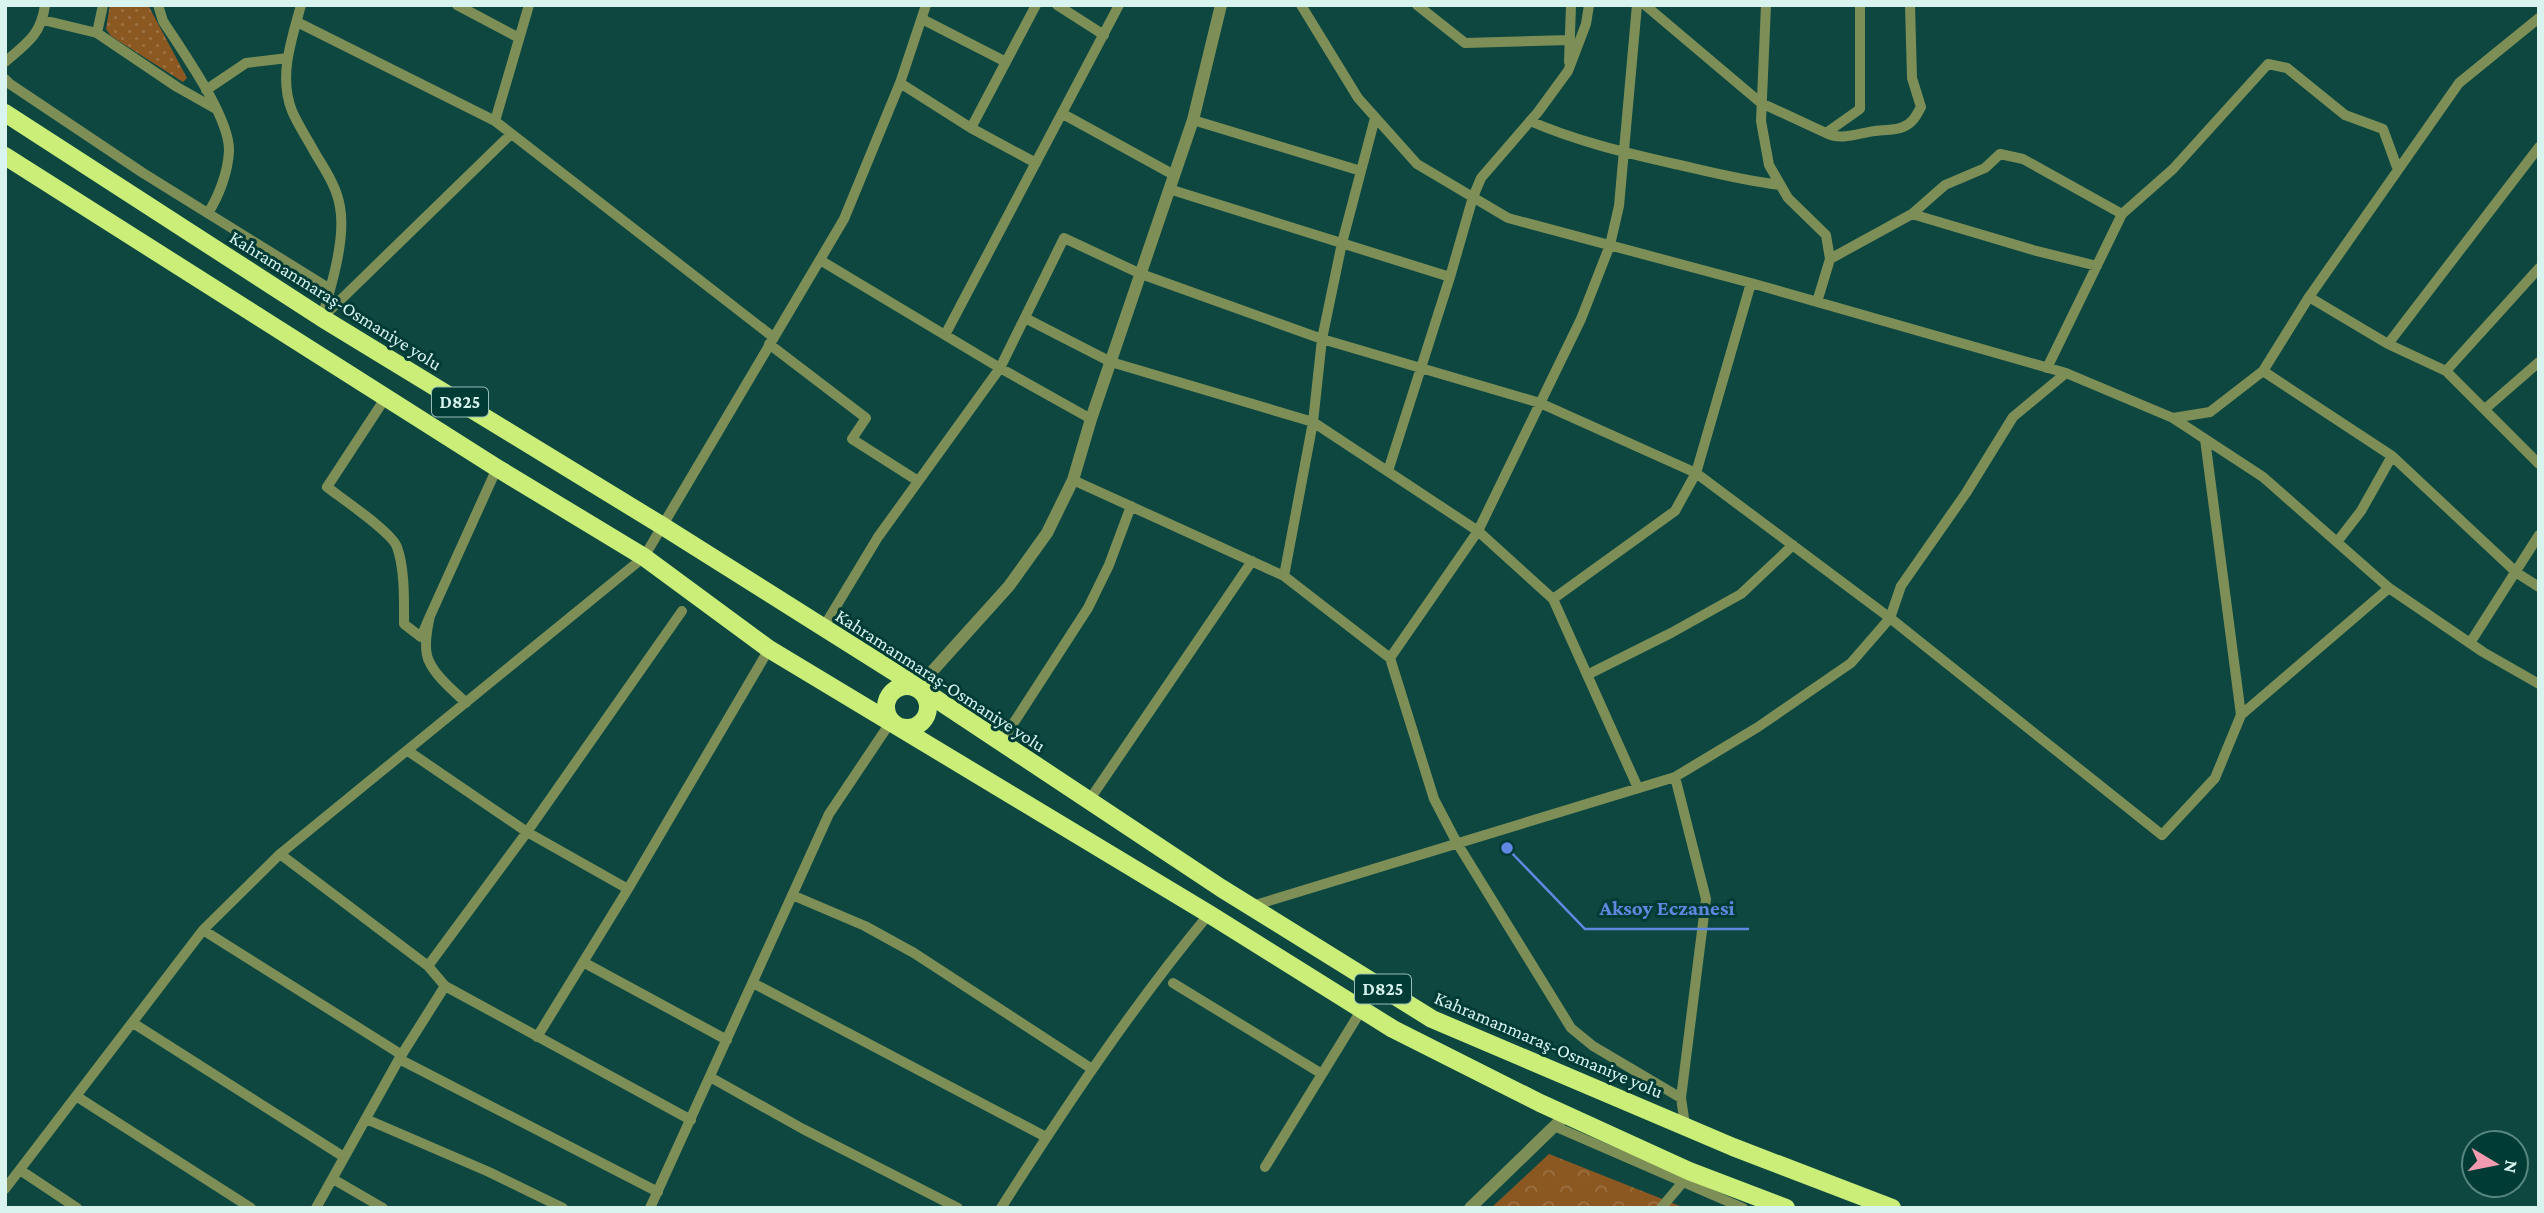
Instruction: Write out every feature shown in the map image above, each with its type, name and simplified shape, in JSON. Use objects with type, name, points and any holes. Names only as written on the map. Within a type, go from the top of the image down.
[{"type":"highway","name":"Kahramanmaraş-Osmaniye yolu","points":[[5,113],[322,318],[661,525],[921,690],[1088,802],[1432,1019],[1772,1163],[1892,1208]]},
{"type":"highway","name":"D825","points":[[5,156],[497,468],[644,557],[769,649],[1209,914],[1393,1029],[1560,1120],[1786,1208]]},
{"type":"highway","points":[[905,686],[921,690],[928,707],[923,721],[911,729],[893,725],[887,717],[885,704],[892,691],[905,686]]},
{"type":"street","points":[[5,62],[35,36],[43,20],[45,5]]},
{"type":"street","points":[[97,33],[103,5]]},
{"type":"street","points":[[158,5],[163,21],[218,110],[229,150],[219,197],[208,213]]},
{"type":"street","points":[[301,5],[288,58],[286,85],[292,111],[335,188],[341,208],[341,231],[322,318]]},
{"type":"street","points":[[457,5],[519,37]]},
{"type":"street","points":[[495,121],[528,5]]},
{"type":"street","points":[[5,1189],[203,930],[280,854],[644,557],[844,219],[900,83],[926,5]]},
{"type":"street","points":[[971,128],[1036,5]]},
{"type":"street","points":[[1057,5],[1104,35]]},
{"type":"street","points":[[944,335],[1119,5]]},
{"type":"street","points":[[921,690],[1009,586],[1047,533],[1073,480],[1091,419],[1193,120],[1222,5]]},
{"type":"street","points":[[1301,5],[1358,98],[1417,164],[1508,218],[1751,283],[2066,373],[2173,418],[2263,477],[2389,588],[2470,643],[2539,684]]},
{"type":"street","points":[[1417,5],[1465,43],[1570,40]]},
{"type":"street","points":[[1568,71],[1571,5]]},
{"type":"street","points":[[1388,471],[1481,178],[1531,121],[1568,71],[1586,24],[1588,5]]},
{"type":"street","points":[[1390,658],[1478,531],[1581,319],[1610,245],[1619,206],[1625,153],[1637,5]]},
{"type":"street","points":[[1645,5],[1761,103],[1826,133],[1846,136],[1876,130],[1901,129],[1913,121],[1921,107],[1912,78],[1910,5]]},
{"type":"street","points":[[1766,5],[1761,121],[1769,165],[1780,185],[1788,198],[1826,235],[1830,259],[1817,302]]},
{"type":"street","points":[[1826,133],[1860,109],[1860,5]]},
{"type":"street","points":[[2173,418],[2210,412],[2263,371],[2309,297],[2459,83],[2539,18]]},
{"type":"street","points":[[922,19],[1006,62]]},
{"type":"street","points":[[43,20],[97,33],[177,87],[218,110]]},
{"type":"street","points":[[297,22],[495,121],[866,418],[852,439],[918,481]]},
{"type":"street","points":[[206,90],[246,63],[288,58]]},
{"type":"street","points":[[2047,368],[2122,214],[2173,169],[2267,64],[2287,68],[2345,115],[2383,129],[2398,170]]},
{"type":"street","points":[[5,79],[143,173],[330,289]]},
{"type":"street","points":[[900,83],[971,128],[1035,163]]},
{"type":"street","points":[[1063,114],[1174,175]]},
{"type":"street","points":[[1284,576],[1313,422],[1322,339],[1342,243],[1375,118]]},
{"type":"street","points":[[1193,120],[1361,171]]},
{"type":"street","points":[[1531,121],[1625,153],[1747,181],[1780,185]]},
{"type":"street","points":[[322,318],[511,134]]},
{"type":"street","points":[[2388,344],[2539,147]]},
{"type":"street","points":[[1830,259],[1912,214],[1945,185],[1985,168],[2000,153],[2023,159],[2122,214]]},
{"type":"street","points":[[1169,189],[1450,277]]},
{"type":"street","points":[[1912,214],[2097,266]]},
{"type":"street","points":[[823,628],[878,537],[1000,368],[1064,238],[1141,274],[1322,339],[1540,403],[1696,473],[1890,618],[2162,835],[2215,778],[2241,715],[2389,588]]},
{"type":"street","points":[[820,260],[1091,419]]},
{"type":"street","points":[[2446,371],[2539,268]]},
{"type":"street","points":[[1553,599],[1675,511],[1696,473],[1751,283]]},
{"type":"street","points":[[2309,297],[2388,344],[2446,371],[2539,464]]},
{"type":"street","points":[[1025,318],[1111,362],[1313,422],[1478,531],[1553,599],[1638,788]]},
{"type":"street","points":[[2485,409],[2539,362]]},
{"type":"street","points":[[2263,371],[2392,456],[2517,573],[2539,587]]},
{"type":"street","points":[[1252,906],[1675,777],[1758,727],[1852,663],[1890,618],[1901,586],[1966,493],[2013,417],[2066,373]]},
{"type":"street","points":[[386,397],[327,486],[397,545],[404,589],[404,624],[421,637],[497,468]]},
{"type":"street","points":[[2205,439],[2241,715]]},
{"type":"street","points":[[2337,542],[2361,511],[2392,456]]},
{"type":"street","points":[[1073,480],[1284,576],[1390,658],[1434,799],[1457,843],[1571,1028],[1593,1046],[1681,1098]]},
{"type":"street","points":[[1000,744],[1088,608],[1109,565],[1131,506]]},
{"type":"street","points":[[2470,643],[2539,535]]},
{"type":"street","points":[[1587,675],[1741,594],[1793,545]]},
{"type":"street","points":[[1088,802],[1252,561]]},
{"type":"street","points":[[428,966],[527,832],[682,611]]},
{"type":"street","points":[[430,616],[426,634],[428,660],[466,703]]},
{"type":"street","points":[[537,1037],[628,889],[769,649]]},
{"type":"street","points":[[650,1208],[829,814],[893,725]]},
{"type":"street","points":[[408,751],[527,832],[628,889]]},
{"type":"street","points":[[1675,777],[1706,899],[1681,1098],[1685,1125]]},
{"type":"street","points":[[280,854],[428,966],[445,986],[691,1120]]},
{"type":"street","points":[[792,895],[865,926],[914,953],[1092,1069]]},
{"type":"street","points":[[1002,1208],[1092,1069],[1162,971],[1209,914]]},
{"type":"street","points":[[203,930],[400,1057],[658,1192]]},
{"type":"street","points":[[583,961],[727,1040]]},
{"type":"street","points":[[753,982],[1046,1137]]},
{"type":"street","points":[[1173,983],[1322,1074]]},
{"type":"street","points":[[316,1208],[400,1057],[445,986]]},
{"type":"street","points":[[1265,1167],[1362,1009]]},
{"type":"street","points":[[133,1023],[344,1157]]},
{"type":"street","points":[[710,1077],[803,1129],[958,1208]]},
{"type":"street","points":[[76,1096],[251,1208]]},
{"type":"street","points":[[366,1119],[489,1172],[563,1208]]},
{"type":"street","points":[[1470,1208],[1560,1120],[1683,1182],[1743,1208]]},
{"type":"street","points":[[20,1170],[77,1208]]},
{"type":"street","points":[[332,1179],[383,1208]]},
{"type":"street","points":[[1661,1208],[1683,1182]]},
{"type":"green space","points":[[110,5],[148,5],[187,78],[183,82],[111,36],[106,29]]},
{"type":"green space","points":[[1549,1154],[1685,1208],[1491,1208]]},
{"type":"place","name":"Aksoy Eczanesi","points":[[1507,848]]}]
